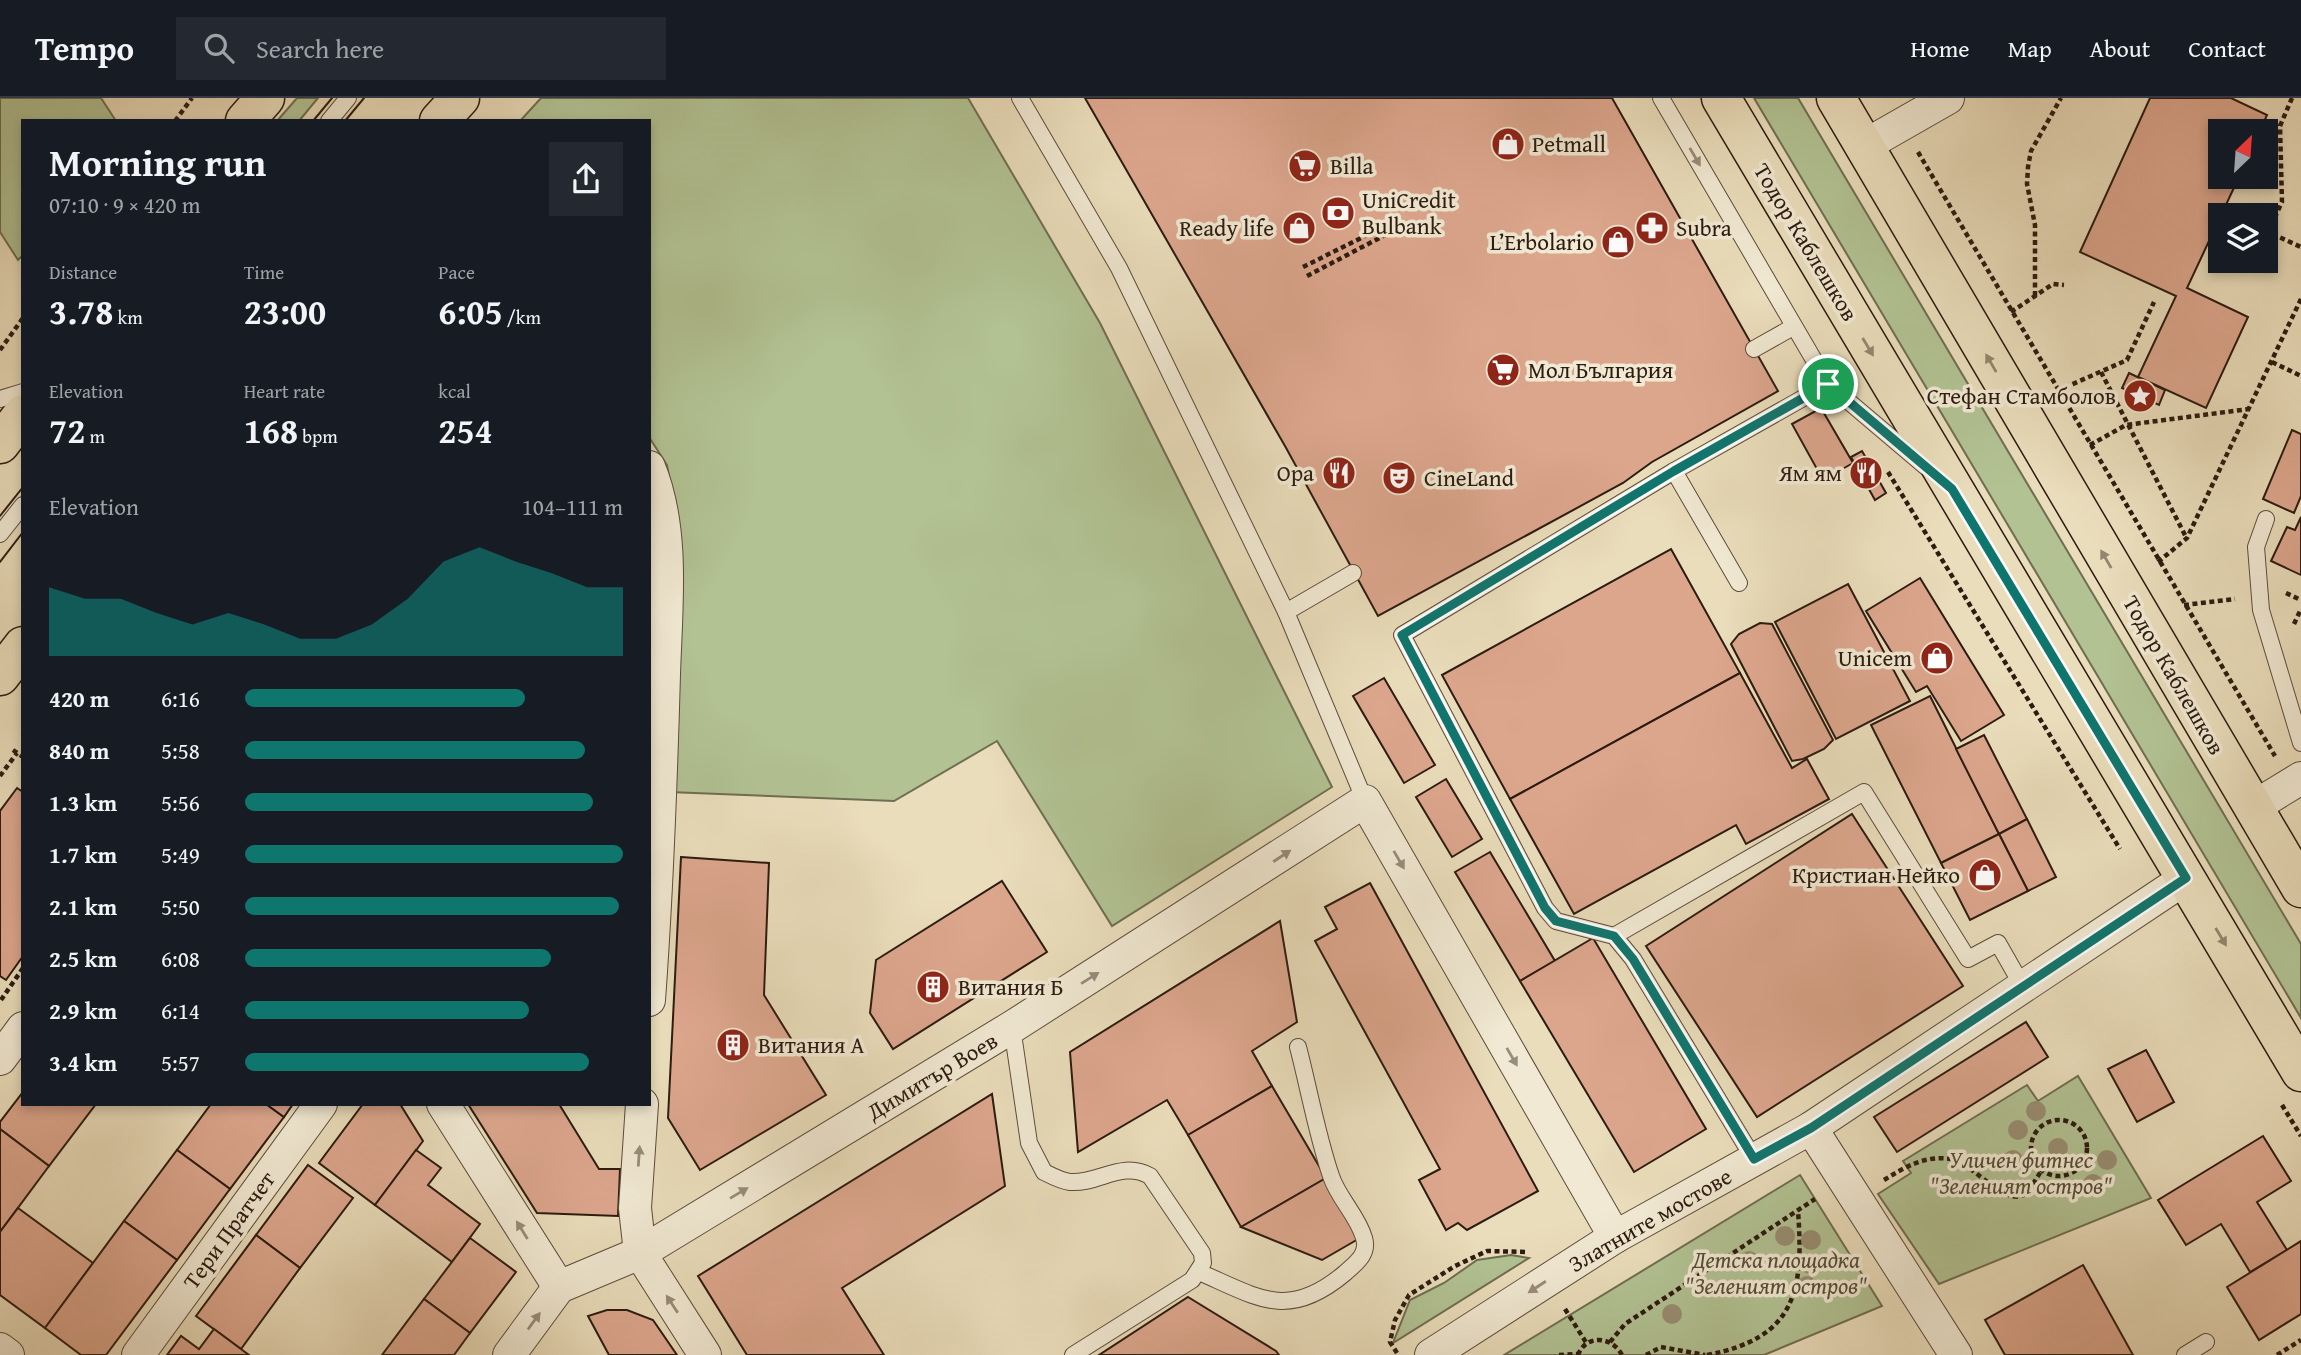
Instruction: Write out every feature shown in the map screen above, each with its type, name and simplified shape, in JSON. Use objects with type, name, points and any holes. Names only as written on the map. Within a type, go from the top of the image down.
[{"type":"main road","points":[[441,119],[460,98]]},
{"type":"main road","name":"Тодор Каблешков","points":[[1721,98],[2301,1072]]},
{"type":"main road","name":"Тодор Каблешков","points":[[1836,98],[2301,888]]},
{"type":"main road","points":[[0,444],[21,417]]},
{"type":"main road","points":[[0,676],[21,649]]},
{"type":"street","points":[[1864,146],[1936,101]]},
{"type":"street","points":[[651,484],[655,518],[667,571],[661,789],[651,965]]},
{"type":"street","points":[[2252,808],[2301,778]]},
{"type":"street","points":[[1365,801],[1615,1237]]},
{"type":"street","name":"Димитър Воев","points":[[559,1287],[640,1253],[1012,1027],[1365,801]]},
{"type":"street","name":"Златните мостове","points":[[1431,1355],[1615,1237],[1811,1128],[2186,878]]},
{"type":"street","points":[[0,1059],[21,1031]]},
{"type":"street","name":"Тери Пратчет","points":[[138,1355],[320,1106]]},
{"type":"street","points":[[444,1106],[559,1287],[509,1355]]},
{"type":"street","points":[[642,1106],[635,1208],[640,1253],[705,1355]]},
{"type":"street","points":[[1811,1128],[1956,1355]]},
{"type":"street","points":[[0,1349],[8,1355]]},
{"type":"lane","points":[[331,119],[348,98]]},
{"type":"lane","points":[[1020,98],[1119,268],[1286,612],[1365,801]]},
{"type":"lane","points":[[1661,98],[1828,384],[1952,489]]},
{"type":"lane","points":[[1754,349],[1793,327]]},
{"type":"lane","points":[[1754,1159],[1633,959],[1614,936],[1556,921],[1545,908],[1402,635],[1674,471],[1828,384]]},
{"type":"lane","points":[[0,400],[21,393]]},
{"type":"lane","points":[[1674,471],[1739,583]]},
{"type":"lane","points":[[0,534],[21,508]]},
{"type":"lane","points":[[2266,519],[2256,547],[2261,610],[2292,721],[2301,743]]},
{"type":"lane","points":[[1286,612],[1353,573]]},
{"type":"lane","points":[[1614,936],[1864,792],[1968,959],[1998,943],[2023,987]]},
{"type":"lane","points":[[1012,1027],[1029,1143],[1044,1172],[1072,1182],[1127,1169],[1150,1176],[1202,1253],[1203,1263],[1192,1280],[1073,1355]]},
{"type":"lane","points":[[1199,1272],[1279,1303],[1310,1297],[1323,1290],[1359,1263],[1364,1252],[1364,1238],[1331,1178],[1298,1047]]},
{"type":"lane","points":[[2185,1355],[2206,1342]]},
{"type":"path","points":[[176,119],[192,98]]},
{"type":"path","points":[[2035,296],[2035,225],[2027,184],[2028,167],[2031,151],[2061,98]]},
{"type":"path","points":[[2292,98],[2280,126],[2282,202],[2268,232],[2301,247]]},
{"type":"path","points":[[1917,150],[2276,758]]},
{"type":"path","points":[[1303,267],[1385,226]]},
{"type":"path","points":[[1307,276],[1389,233]]},
{"type":"path","points":[[2011,312],[2053,284],[2064,285]]},
{"type":"path","points":[[2158,562],[2187,538],[2301,299]]},
{"type":"path","points":[[2057,391],[2127,360],[2154,302]]},
{"type":"path","points":[[0,350],[21,321]]},
{"type":"path","points":[[2272,362],[2301,376]]},
{"type":"path","points":[[2101,372],[2126,425],[2187,538]]},
{"type":"path","points":[[2090,445],[2126,425],[2249,409]]},
{"type":"path","points":[[1883,464],[2125,856]]},
{"type":"path","points":[[2184,605],[2231,600]]},
{"type":"path","points":[[0,776],[15,751],[21,756]]},
{"type":"path","points":[[0,1000],[21,971]]},
{"type":"path","points":[[2064,1119],[2076,1125],[2084,1135],[2088,1147],[2085,1160],[2077,1169],[2066,1175],[2053,1176],[2042,1170],[2033,1161],[2030,1148],[2032,1136],[2040,1125],[2064,1119]]},
{"type":"path","points":[[1856,1197],[1906,1167],[1927,1159],[1960,1161],[2011,1197],[2025,1194],[2042,1170]]},
{"type":"path","points":[[1610,1342],[1625,1324],[1815,1199]]},
{"type":"path","points":[[1646,1355],[1661,1347],[1706,1355],[1736,1349],[1766,1333],[1783,1314],[1797,1289],[1801,1265],[1798,1211]]},
{"type":"path","points":[[1398,1355],[1390,1342],[1395,1320],[1409,1296],[1455,1266],[1487,1251],[1521,1250],[1567,1268]]},
{"type":"path","points":[[1559,1355],[1578,1354],[1592,1340],[1610,1342],[1622,1355]]},
{"type":"path","points":[[2277,1355],[2301,1340]]},
{"type":"green space","points":[[0,98],[101,98],[115,119],[21,119],[21,257],[18,260],[0,232]]},
{"type":"green space","points":[[297,98],[318,98],[301,119],[279,119]]},
{"type":"green space","points":[[541,98],[968,98],[1100,323],[1332,787],[1112,926],[997,741],[894,801],[669,792],[680,540],[667,465],[651,440],[651,119],[522,119]]},
{"type":"green space","points":[[1754,98],[1798,98],[2301,944],[2301,1018]]},
{"type":"green space","name":"Уличен фитнес \"Зеленият остров\"","points":[[2078,1076],[2151,1198],[1939,1284],[1878,1194],[1911,1173],[1903,1161],[2027,1085],[2038,1101]]},
{"type":"green space","name":"Детска площадка \"Зеленият остров\"","points":[[1800,1175],[1882,1306],[1764,1355],[1504,1355]]},
{"type":"green space","points":[[1511,1255],[1529,1258],[1393,1343],[1410,1300],[1444,1283],[1477,1260]]},
{"type":"building","name":"Мол България","points":[[1085,98],[1612,98],[1778,391],[1652,462],[1623,483],[1378,616],[1285,446]]},
{"type":"building","points":[[2150,98],[2231,98],[2267,115],[2265,119],[2208,119],[2208,189],[2233,189],[2227,203],[2208,203],[2208,243],[2187,288],[2248,317],[2206,408],[2138,377],[2176,296],[2080,252]]},
{"type":"building","points":[[2129,373],[2165,390],[2159,405],[2122,388]]},
{"type":"building","points":[[1821,408],[1853,463],[1823,480],[1792,424]]},
{"type":"building","points":[[2292,430],[2301,434],[2301,496],[2294,513],[2263,499]]},
{"type":"building","points":[[1862,451],[1886,493],[1875,500],[1851,457]]},
{"type":"building","points":[[2301,517],[2301,575],[2271,561],[2287,527],[2295,530]]},
{"type":"building","points":[[1671,549],[1740,673],[1510,799],[1442,675]]},
{"type":"building","points":[[1920,578],[2004,715],[1961,741],[1927,686],[1916,692],[1866,611]]},
{"type":"building","points":[[1848,584],[1910,701],[1836,739],[1775,622]]},
{"type":"building","points":[[1760,623],[1772,624],[1833,740],[1824,749],[1803,759],[1792,761],[1731,644],[1739,634]]},
{"type":"building","points":[[1740,673],[1792,768],[1807,759],[1829,799],[1746,844],[1736,825],[1574,914],[1510,799]]},
{"type":"building","points":[[1384,678],[1435,765],[1404,783],[1353,696]]},
{"type":"building","points":[[1930,696],[1999,834],[1941,863],[1871,725]]},
{"type":"building","points":[[1984,735],[2027,819],[1999,834],[1956,749]]},
{"type":"building","points":[[1446,779],[1482,839],[1452,857],[1416,797]]},
{"type":"building","points":[[17,788],[21,791],[21,959],[6,980],[0,976],[0,811]]},
{"type":"building","points":[[1852,814],[1963,986],[1757,1117],[1646,946]]},
{"type":"building","points":[[2027,819],[2056,877],[2028,891],[1999,834]]},
{"type":"building","points":[[1999,834],[2028,891],[1970,920],[1941,863]]},
{"type":"building","points":[[1490,852],[1555,961],[1520,981],[1455,872]]},
{"type":"building","name":"Витания А","points":[[681,857],[769,863],[764,995],[826,1095],[700,1170],[668,1118]]},
{"type":"building","name":"Витания Б","points":[[1002,881],[1047,952],[893,1049],[870,1013],[876,960]]},
{"type":"building","points":[[1370,883],[1538,1191],[1467,1230],[1458,1223],[1446,1230],[1419,1180],[1440,1169],[1315,941],[1337,929],[1325,907]]},
{"type":"building","points":[[1280,921],[1297,1022],[1252,1051],[1272,1086],[1188,1135],[1167,1100],[1078,1152],[1070,1052]]},
{"type":"building","points":[[1593,938],[1706,1129],[1634,1172],[1520,981]]},
{"type":"building","points":[[2026,1022],[2048,1057],[1897,1152],[1874,1117]]},
{"type":"building","points":[[2146,1050],[2174,1102],[2137,1122],[2108,1069]]},
{"type":"building","points":[[1272,1086],[1326,1178],[1241,1227],[1188,1135]]},
{"type":"building","points":[[992,1094],[1005,1186],[842,1288],[884,1355],[747,1355],[698,1276]]},
{"type":"building","points":[[21,1095],[21,1106],[94,1106],[49,1166],[0,1129],[0,1122]]},
{"type":"building","points":[[210,1106],[269,1106],[284,1117],[230,1189],[177,1150]]},
{"type":"building","points":[[269,1106],[292,1106],[284,1117]]},
{"type":"building","points":[[362,1106],[401,1106],[423,1141],[375,1205],[319,1163]]},
{"type":"building","points":[[469,1106],[560,1106],[599,1169],[620,1169],[618,1216],[537,1213]]},
{"type":"building","points":[[0,1129],[49,1166],[0,1232]]},
{"type":"building","points":[[2263,1136],[2291,1181],[2257,1202],[2287,1250],[2250,1272],[2221,1224],[2186,1245],[2158,1200]]},
{"type":"building","points":[[177,1150],[230,1189],[177,1260],[124,1221]]},
{"type":"building","points":[[416,1150],[441,1168],[428,1185],[480,1224],[452,1262],[375,1205]]},
{"type":"building","points":[[308,1165],[353,1198],[300,1268],[256,1235]]},
{"type":"building","points":[[1326,1178],[1360,1238],[1322,1260],[1241,1227]]},
{"type":"building","points":[[18,1208],[93,1263],[45,1328],[0,1295],[0,1232]]},
{"type":"building","points":[[124,1221],[177,1260],[106,1355],[81,1355],[45,1328]]},
{"type":"building","points":[[256,1235],[300,1268],[241,1349],[196,1316]]},
{"type":"building","points":[[470,1238],[516,1272],[470,1333],[424,1299]]},
{"type":"building","points":[[2301,1241],[2301,1314],[2259,1340],[2227,1287]]},
{"type":"building","points":[[2083,1265],[2133,1355],[2005,1355],[1985,1320]]},
{"type":"building","points":[[1188,1297],[1276,1351],[1279,1355],[1099,1355]]},
{"type":"building","points":[[424,1299],[470,1333],[454,1355],[382,1355]]},
{"type":"building","points":[[607,1310],[627,1310],[653,1320],[677,1355],[609,1355],[588,1316]]},
{"type":"building","points":[[214,1329],[249,1355],[167,1355],[181,1336],[199,1349]]},
{"type":"tram line","points":[[315,119],[332,98]]},
{"type":"tram line","points":[[347,119],[364,98]]},
{"type":"tram line","points":[[0,516],[21,490]]},
{"type":"tram line","points":[[0,562],[21,535]]},
{"type":"place","name":"Petmall","points":[[1508,144]]},
{"type":"place","name":"Billa","points":[[1305,166]]},
{"type":"place","name":"UniCredit Bulbank","points":[[1338,213]]},
{"type":"place","name":"Ready life","points":[[1299,228]]},
{"type":"place","name":"Subra","points":[[1652,228]]},
{"type":"place","name":"L’Erbolario","points":[[1618,242]]},
{"type":"place","name":"Мол България","points":[[1503,370]]},
{"type":"place","name":"Стефан Стамболов","points":[[2140,396]]},
{"type":"place","name":"Opa","points":[[1339,473]]},
{"type":"place","name":"Ям ям","points":[[1866,473]]},
{"type":"place","name":"CineLand","points":[[1399,478]]},
{"type":"place","name":"Unicem","points":[[1937,658]]},
{"type":"place","name":"Кристиан Нейко","points":[[1985,875]]},
{"type":"place","name":"Витания Б","points":[[933,987]]},
{"type":"place","name":"Витания А","points":[[733,1045]]},
{"type":"route","points":[[1828,384],[1952,489],[2186,878],[1811,1128],[1754,1159],[1633,959],[1614,936],[1556,921],[1545,908],[1402,635],[1674,471],[1813,395],[1828,384]]}]
